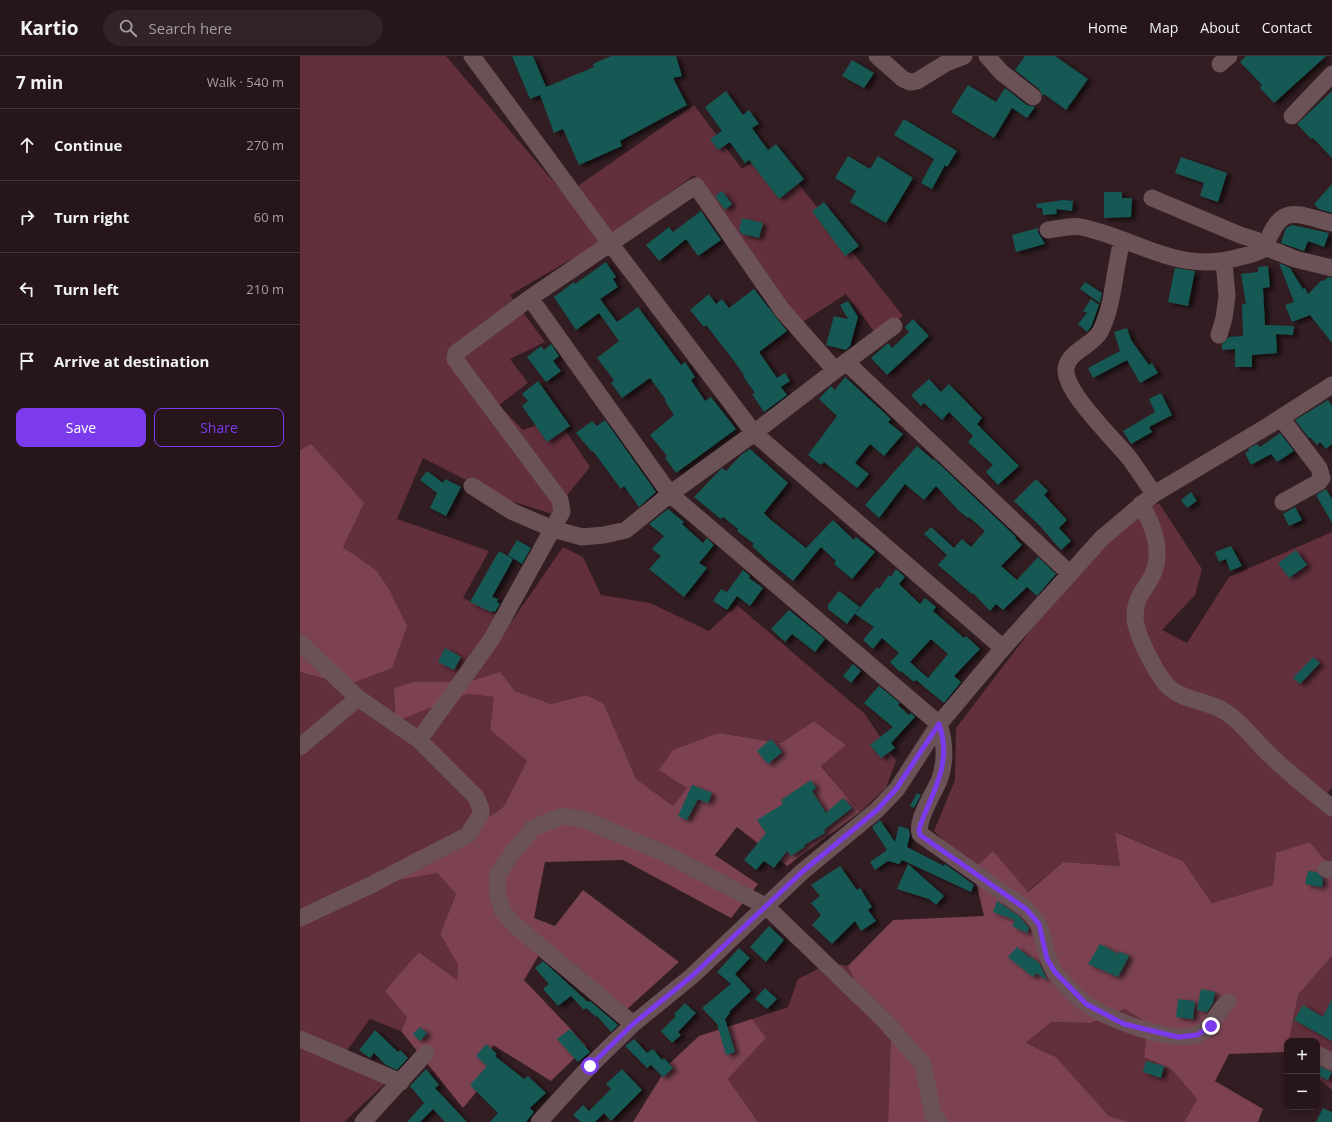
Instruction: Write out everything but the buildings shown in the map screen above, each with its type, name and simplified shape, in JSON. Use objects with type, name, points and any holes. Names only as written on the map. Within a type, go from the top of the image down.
[{"type":"street","points":[[472,56],[610,243],[754,433],[1003,648]]},
{"type":"street","points":[[877,56],[903,79],[910,82],[917,81],[946,63],[964,56]]},
{"type":"street","points":[[987,56],[1001,72],[1033,97]]},
{"type":"street","points":[[1292,116],[1332,74]]},
{"type":"street","points":[[419,740],[491,640],[562,512],[560,500],[455,359],[456,353],[530,298],[692,188],[698,187],[782,310],[840,366],[1070,574]]},
{"type":"street","points":[[1152,198],[1240,235],[1256,240],[1266,248],[1295,259],[1332,268]]},
{"type":"street","points":[[1048,230],[1080,227],[1147,251],[1196,263],[1224,261],[1259,252],[1266,248],[1274,225],[1285,216],[1298,214],[1332,223]]},
{"type":"street","points":[[1122,241],[1116,262],[1110,303],[1100,332],[1073,357],[1066,366],[1066,371],[1068,383],[1093,417],[1129,459],[1148,499],[1155,532],[1157,562],[1152,576],[1140,594],[1135,617],[1137,630],[1159,675],[1171,689],[1181,695],[1224,711],[1287,772],[1332,808]]},
{"type":"street","points":[[1219,335],[1224,318],[1227,296],[1224,261]]},
{"type":"street","points":[[530,298],[670,494],[939,724],[944,746],[944,765],[919,829],[920,834],[1026,909],[1039,924],[1047,959],[1055,972],[1086,1004],[1124,1024],[1178,1037],[1197,1035],[1211,1026],[1221,1008],[1228,1002]]},
{"type":"street","points":[[472,486],[513,512],[553,528],[582,537],[604,535],[626,530],[670,494],[754,433],[894,326]]},
{"type":"street","points":[[539,1122],[590,1066],[633,1024],[692,976],[802,872],[877,810],[896,789],[939,724],[1003,648],[1102,538],[1148,499],[1332,385]]},
{"type":"street","points":[[1281,418],[1322,474],[1322,478],[1318,482],[1283,502]]},
{"type":"street","points":[[300,643],[358,698],[419,740],[476,797],[481,809],[481,814],[468,834],[371,885],[300,918]]},
{"type":"street","points":[[300,747],[358,698]]},
{"type":"street","points":[[633,1024],[516,926],[503,912],[497,891],[498,874],[513,852],[533,828],[563,816],[586,820],[666,854],[766,907],[885,1021],[910,1047],[923,1064],[933,1115],[939,1122]]},
{"type":"street","points":[[300,1039],[401,1082]]},
{"type":"street","points":[[363,1122],[426,1053]]},
{"type":"street","points":[[1320,1056],[1332,1062]]},
{"type":"shaded area","points":[[300,56],[446,56],[565,195],[694,105],[742,169],[772,150],[903,316],[877,335],[846,294],[801,323],[694,175],[601,242],[510,295],[545,342],[510,359],[528,383],[499,405],[523,430],[557,418],[590,467],[552,514],[499,497],[423,458],[397,519],[489,551],[463,598],[512,621],[563,547],[583,557],[601,595],[650,603],[709,631],[737,605],[865,714],[896,761],[886,788],[860,812],[821,765],[846,745],[814,721],[781,743],[719,733],[687,788],[673,807],[636,779],[604,704],[586,695],[551,704],[515,691],[500,673],[396,720],[467,694],[495,697],[490,730],[527,761],[504,806],[476,827],[437,873],[456,894],[440,934],[458,965],[457,980],[419,952],[407,1017],[401,1031],[370,1019],[343,1056],[392,1077],[344,1122],[300,1122],[300,672],[347,685],[388,587],[376,570],[343,547],[312,444],[300,450]]},
{"type":"shaded area","points":[[311,444],[364,503],[343,547],[376,570],[388,587],[407,626],[392,668],[347,685],[300,672],[300,450]]},
{"type":"shaded area","points":[[1159,503],[1202,569],[1195,595],[1162,630],[1187,643],[1229,577],[1332,532],[1332,787],[1326,795],[1332,800],[1332,869],[1276,853],[1273,885],[1212,903],[1183,861],[1116,832],[1120,866],[1063,862],[1027,892],[993,851],[973,869],[934,831],[955,780],[956,728],[1040,618],[1135,514]]},
{"type":"shaded area","points":[[500,672],[515,691],[551,704],[586,695],[604,704],[636,779],[673,806],[687,788],[659,770],[673,750],[719,733],[781,743],[814,721],[846,745],[821,766],[860,812],[787,866],[737,827],[715,855],[758,884],[731,918],[623,860],[545,862],[534,918],[555,926],[583,890],[679,962],[625,1011],[545,945],[524,980],[587,1046],[551,1081],[493,1045],[488,1078],[463,1108],[401,1031],[407,1017],[385,991],[419,952],[457,980],[458,965],[440,934],[456,894],[437,873],[403,879],[409,855],[476,827],[504,806],[527,761],[490,730],[494,697],[467,694],[396,721],[394,688],[414,682],[469,682]]},
{"type":"shaded area","points":[[1115,832],[1183,861],[1212,903],[1273,885],[1276,853],[1310,842],[1332,869],[1332,956],[1298,995],[1290,1038],[1284,1038],[1284,1052],[1229,1054],[1215,1081],[1263,1109],[1258,1122],[1184,1122],[1197,1099],[1173,1071],[1144,1057],[1148,1024],[1125,1009],[1091,1023],[1051,1022],[1026,1043],[1056,1057],[1109,1116],[1129,1122],[888,1122],[891,1031],[866,1005],[848,966],[893,920],[984,916],[973,869],[993,851],[1028,892],[1063,862],[1120,866]]},
{"type":"shaded area","points":[[1332,956],[1332,1090],[1320,1080],[1320,1038],[1290,1038],[1298,995]]},
{"type":"shaded area","points":[[830,963],[848,966],[866,1005],[891,1031],[888,1122],[758,1122],[728,1079],[766,1038],[752,1019],[788,1007],[798,979]]},
{"type":"shaded area","points":[[1125,1009],[1148,1024],[1144,1057],[1173,1071],[1197,1099],[1184,1122],[1129,1122],[1109,1116],[1056,1057],[1026,1043],[1051,1022],[1091,1023]]},
{"type":"shaded area","points":[[752,1019],[766,1038],[728,1079],[758,1122],[633,1122],[669,1064],[699,1036]]},
{"type":"route","points":[[590,1066],[633,1024],[692,976],[802,872],[877,810],[896,789],[939,724],[944,740],[944,765],[925,811],[919,829],[920,835],[948,853],[1026,909],[1039,924],[1047,959],[1055,972],[1086,1004],[1124,1024],[1178,1037],[1197,1035],[1211,1026]]}]
